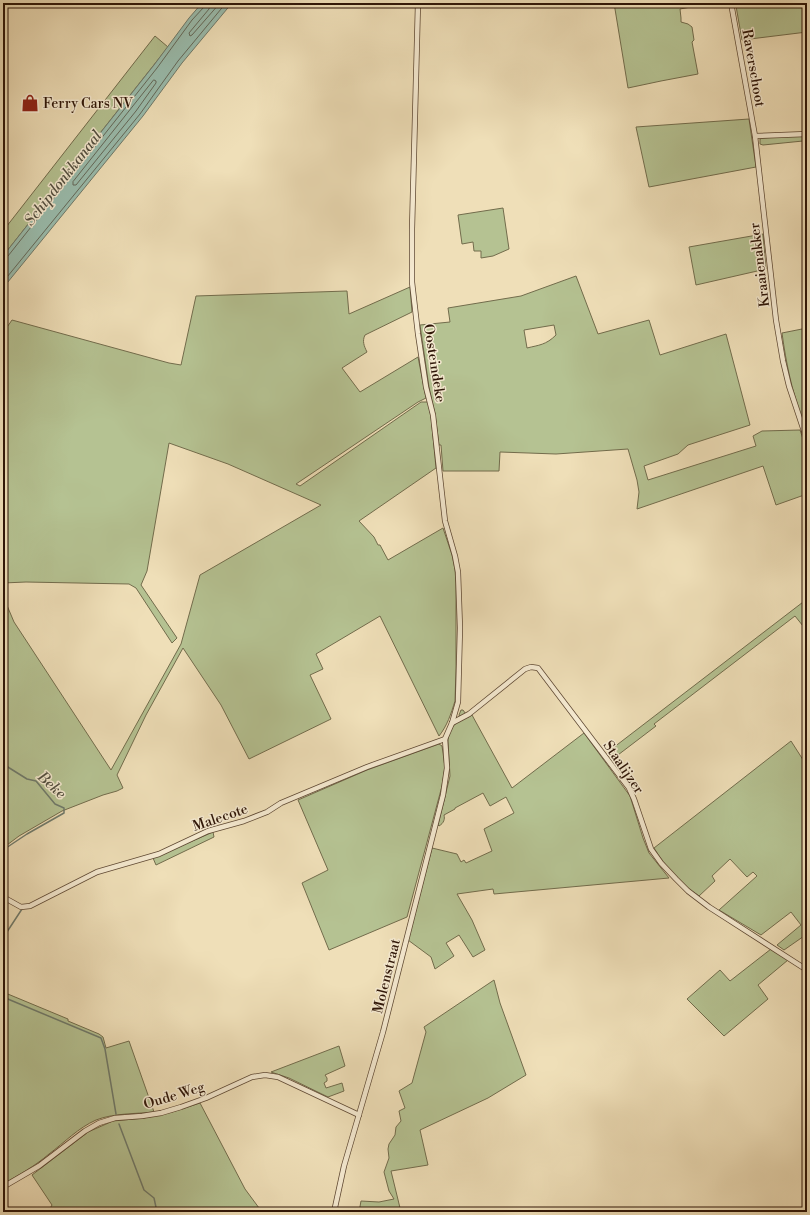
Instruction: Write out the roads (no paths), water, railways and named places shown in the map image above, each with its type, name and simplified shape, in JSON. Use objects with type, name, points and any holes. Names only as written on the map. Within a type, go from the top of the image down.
[{"type":"street","name":"Oosteindeke","points":[[418,3],[412,282],[426,387],[433,415],[445,521],[458,572],[460,628],[458,702],[445,741]]},
{"type":"street","name":"Raverschoot","points":[[731,3],[755,136]]},
{"type":"street","points":[[755,136],[807,134]]},
{"type":"street","name":"Kraaienakker","points":[[755,136],[775,312],[783,361],[789,386],[807,440]]},
{"type":"street","name":"Staalijzer","points":[[452,723],[469,714],[525,669],[531,667],[538,668],[629,788],[651,849],[661,863],[688,891],[709,907],[807,970]]},
{"type":"street","name":"Malecote","points":[[3,897],[21,907],[30,906],[97,872],[159,854],[208,831],[244,821],[267,812],[281,803],[367,767],[445,741]]},
{"type":"street","name":"Molenstraat","points":[[334,1212],[344,1166],[383,1032],[443,795],[447,768],[445,741]]},
{"type":"street","name":"Oude Weg","points":[[3,1187],[39,1166],[85,1131],[100,1123],[115,1118],[161,1113],[181,1107],[206,1098],[252,1077],[265,1075],[278,1077],[359,1115]]},
{"type":"water","points":[[202,3],[232,3],[182,63],[143,116],[3,288],[3,256]]},
{"type":"waterway","name":"Beke","points":[[3,764],[27,779],[36,781],[55,804],[64,808],[64,813],[27,834],[3,850]]},
{"type":"waterway","name":"Beke","points":[[3,938],[22,909]]},
{"type":"waterway","points":[[3,997],[101,1038],[105,1049],[116,1114]]},
{"type":"waterway","points":[[119,1124],[144,1190],[154,1198],[157,1212]]},
{"type":"place","name":"Ferry Cars NV","points":[[30,103]]},
{"type":"water label","name":"Schipdonkkanaal","points":[[63,178]]}]
